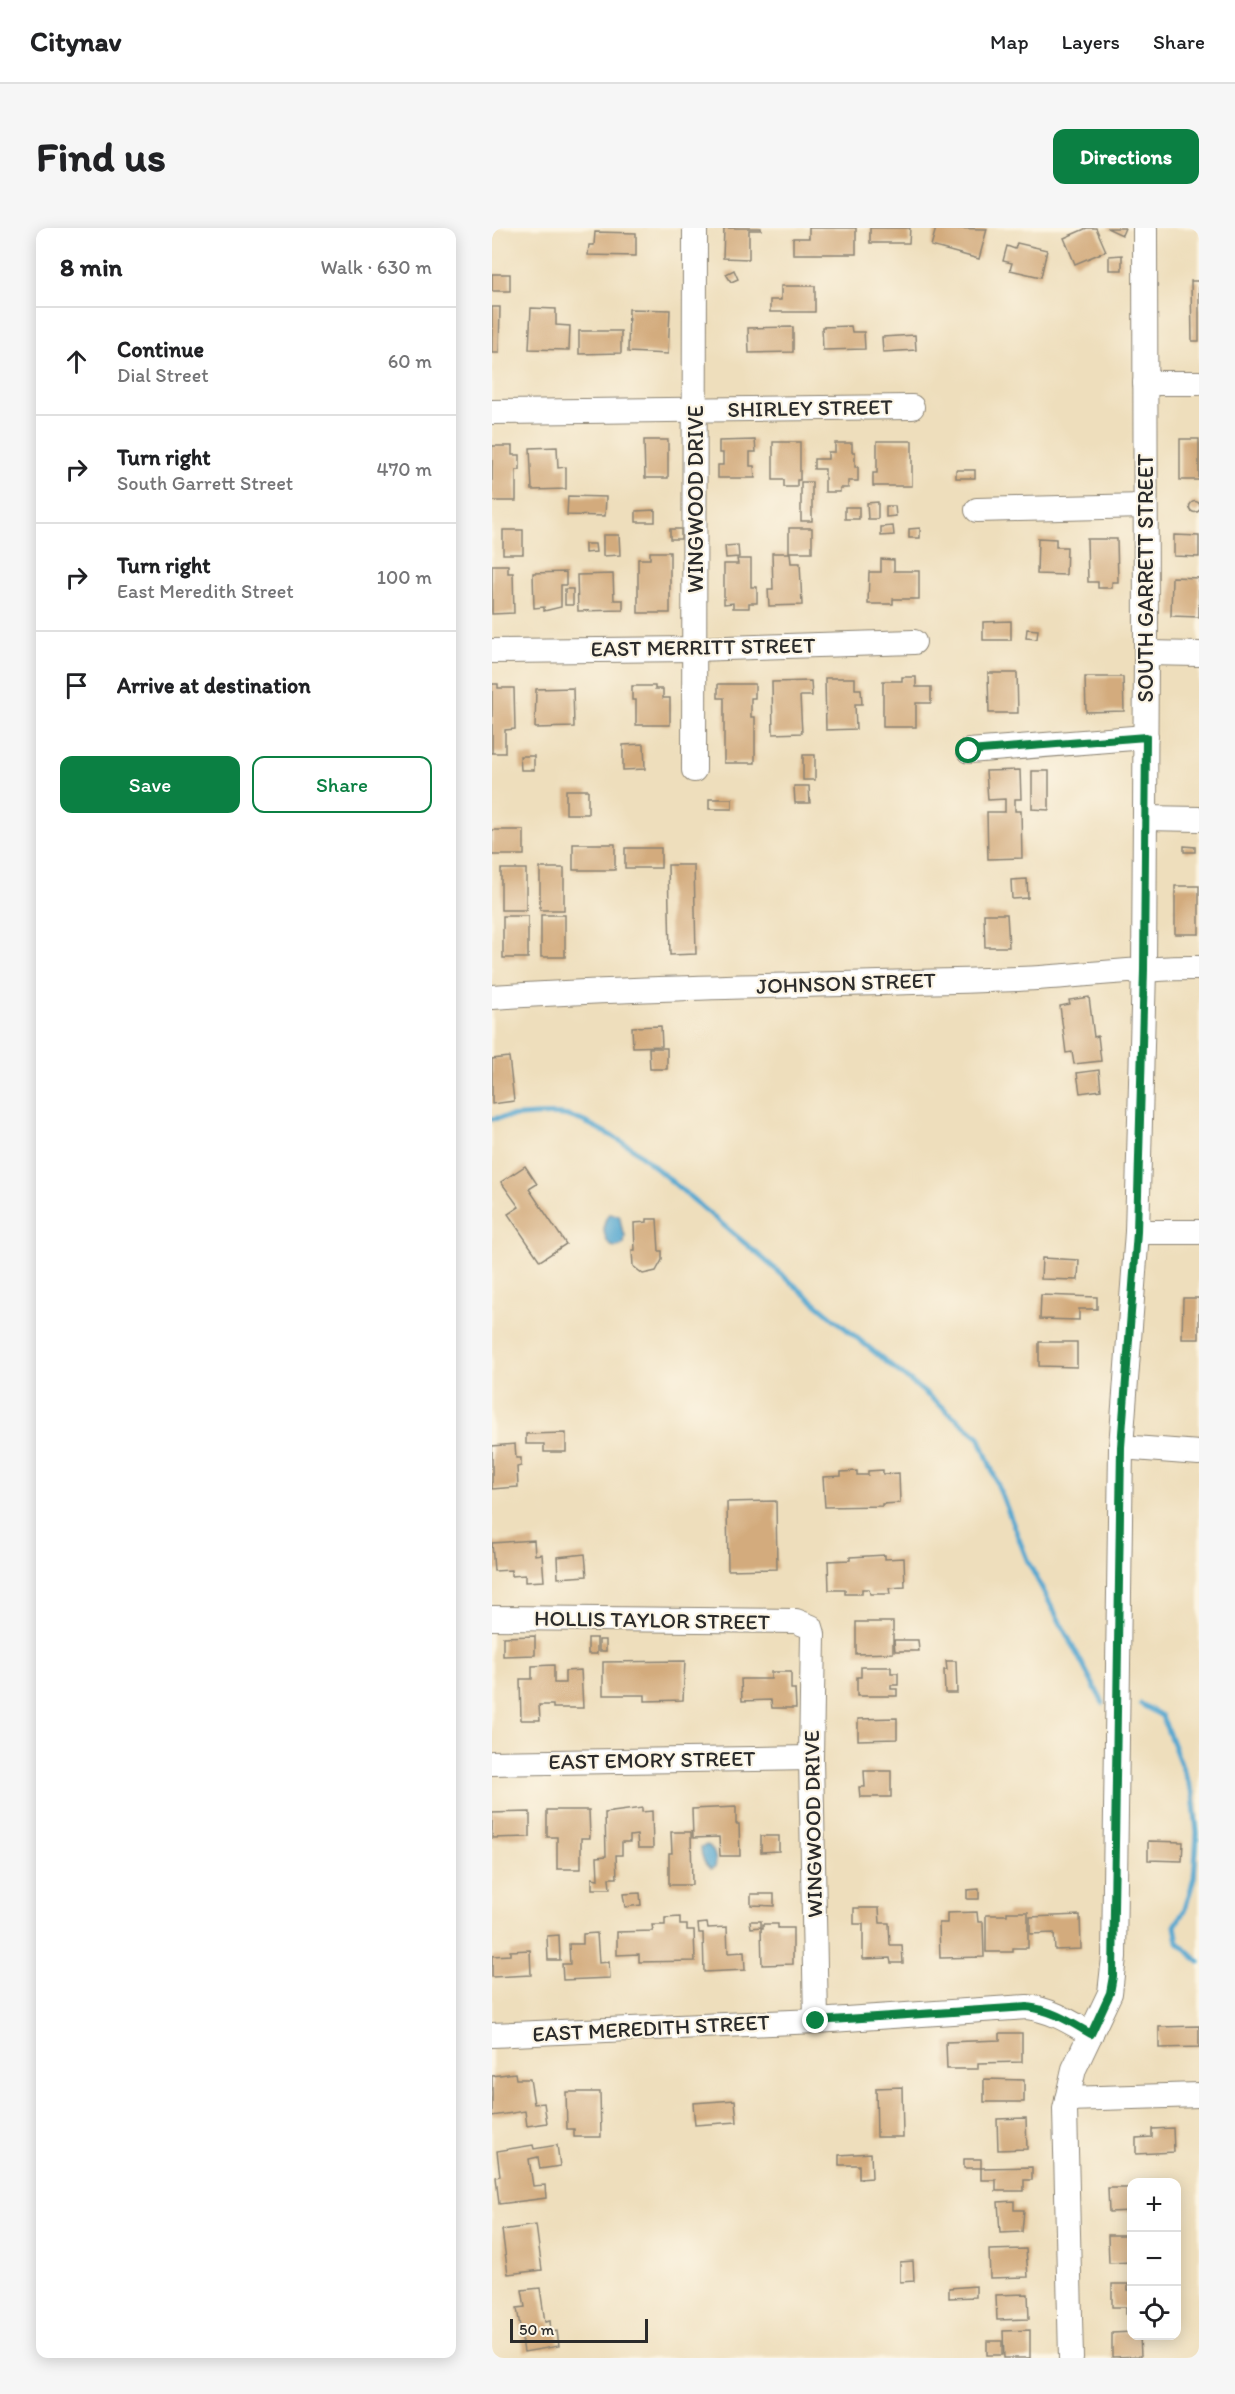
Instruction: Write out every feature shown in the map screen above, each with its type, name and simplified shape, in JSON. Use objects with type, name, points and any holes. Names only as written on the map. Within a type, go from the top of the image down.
[{"type":"street","name":"WINGWOOD DRIVE","points":[[694,770],[695,228]]},
{"type":"street","name":"SOUTH GARRETT STREET","points":[[1071,2358],[1064,2123],[1074,2069],[1110,1993],[1114,1957],[1121,1447],[1137,1232],[1144,970],[1145,228]]},
{"type":"street","points":[[1145,383],[1199,383]]},
{"type":"street","name":"SHIRLEY STREET","points":[[492,412],[912,407]]},
{"type":"street","points":[[977,510],[1145,506]]},
{"type":"street","name":"EAST MERRITT STREET","points":[[492,651],[694,649],[914,642]]},
{"type":"street","points":[[1146,653],[1199,654]]},
{"type":"street","points":[[969,751],[1146,737]]},
{"type":"street","points":[[1145,818],[1199,819]]},
{"type":"street","name":"JOHNSON STREET","points":[[492,997],[650,988],[1020,979],[1199,968]]},
{"type":"street","points":[[1137,1232],[1199,1232]]},
{"type":"street","points":[[1121,1447],[1199,1453]]},
{"type":"street","name":"HOLLIS TAYLOR STREET","points":[[492,1618],[795,1621],[811,1627]]},
{"type":"street","name":"WINGWOOD DRIVE","points":[[811,1627],[813,1635],[811,1758],[816,2021]]},
{"type":"street","name":"EAST EMORY STREET","points":[[492,1762],[811,1758]]},
{"type":"street","name":"EAST MEREDITH STREET","points":[[492,2035],[816,2021],[1027,2007],[1044,2009],[1091,2034]]},
{"type":"street","points":[[1067,2099],[1199,2095]]},
{"type":"water","points":[[609,1214],[619,1215],[625,1235],[624,1244],[618,1247],[608,1243],[604,1232],[604,1225]]},
{"type":"water","points":[[707,1845],[713,1851],[716,1864],[711,1869],[705,1862],[701,1847]]},
{"type":"building","points":[[724,228],[761,228],[761,230],[749,230],[749,259],[723,258]]},
{"type":"building","points":[[809,228],[856,228],[856,254],[793,254],[793,238],[809,238]]},
{"type":"building","points":[[870,228],[910,228],[909,243],[870,243]]},
{"type":"building","points":[[936,228],[987,229],[979,259],[931,246]]},
{"type":"building","points":[[1087,228],[1096,228],[1106,251],[1075,264],[1064,238]]},
{"type":"building","points":[[1107,228],[1125,228],[1122,235]]},
{"type":"building","points":[[595,232],[636,233],[636,256],[588,255],[589,245],[594,245]]},
{"type":"building","points":[[1017,243],[1047,250],[1041,277],[1010,270],[1012,263],[1003,261],[1007,246],[1015,249]]},
{"type":"building","points":[[1122,255],[1122,270],[1109,270],[1109,256]]},
{"type":"building","points":[[734,270],[738,279],[731,282],[726,274]]},
{"type":"building","points":[[492,274],[510,274],[510,291],[492,291]]},
{"type":"building","points":[[1191,281],[1199,281],[1199,341],[1192,341]]},
{"type":"building","points":[[781,286],[815,286],[815,312],[770,312],[770,300],[781,300]]},
{"type":"building","points":[[492,307],[500,307],[499,353],[492,353]]},
{"type":"building","points":[[531,308],[556,309],[556,325],[570,326],[569,350],[529,349]]},
{"type":"building","points":[[629,309],[670,310],[668,354],[628,352]]},
{"type":"building","points":[[851,326],[852,332],[864,332],[865,349],[823,350],[822,327]]},
{"type":"building","points":[[793,327],[793,352],[749,353],[748,328]]},
{"type":"building","points":[[579,331],[621,331],[621,353],[579,354]]},
{"type":"building","points":[[915,335],[916,350],[883,352],[882,337]]},
{"type":"building","points":[[1180,439],[1199,439],[1199,480],[1180,480]]},
{"type":"building","points":[[644,440],[668,440],[668,478],[645,478]]},
{"type":"building","points":[[755,440],[756,452],[750,452],[750,466],[754,466],[755,478],[718,478],[718,465],[723,465],[723,453],[719,453],[719,441]]},
{"type":"building","points":[[877,441],[912,441],[912,486],[873,486],[873,473],[877,473]]},
{"type":"building","points":[[773,442],[800,442],[800,480],[797,480],[797,487],[784,487],[784,480],[773,480]]},
{"type":"building","points":[[835,443],[852,443],[852,452],[855,452],[855,467],[858,467],[858,481],[848,481],[848,488],[840,488],[840,492],[825,492],[825,469],[814,469],[814,459],[828,459],[828,452],[835,452]]},
{"type":"building","points":[[492,446],[512,446],[512,455],[520,455],[520,470],[516,470],[516,501],[492,501]]},
{"type":"building","points":[[557,447],[558,468],[566,467],[566,489],[532,490],[530,448]]},
{"type":"building","points":[[956,470],[975,470],[975,478],[956,478]]},
{"type":"building","points":[[801,482],[812,482],[812,521],[801,521]]},
{"type":"building","points":[[568,496],[606,497],[605,516],[567,515]]},
{"type":"building","points":[[878,502],[878,519],[868,519],[867,503]]},
{"type":"building","points":[[1195,502],[1199,503],[1199,511],[1195,512],[1191,511],[1190,507],[1191,503]]},
{"type":"building","points":[[886,506],[895,506],[896,516],[886,517]]},
{"type":"building","points":[[845,507],[859,507],[859,519],[845,519]]},
{"type":"building","points":[[655,510],[655,522],[636,522],[636,511]]},
{"type":"building","points":[[893,526],[894,535],[881,536],[881,527]]},
{"type":"building","points":[[789,528],[812,528],[812,552],[789,552]]},
{"type":"building","points":[[920,528],[920,538],[909,538],[909,529]]},
{"type":"building","points":[[670,529],[681,529],[681,539],[670,539]]},
{"type":"building","points":[[503,530],[523,530],[523,554],[503,554]]},
{"type":"building","points":[[603,535],[619,535],[620,555],[603,556]]},
{"type":"building","points":[[1174,535],[1199,536],[1199,557],[1174,556]]},
{"type":"building","points":[[1038,538],[1056,539],[1056,547],[1067,547],[1066,575],[1037,574]]},
{"type":"building","points":[[1087,539],[1117,539],[1118,582],[1112,582],[1112,588],[1098,588],[1098,582],[1088,582]]},
{"type":"building","points":[[585,544],[595,544],[596,552],[585,553]]},
{"type":"building","points":[[738,545],[739,557],[726,558],[725,546]]},
{"type":"building","points":[[650,552],[670,552],[670,613],[638,613],[638,559],[650,559]]},
{"type":"building","points":[[772,553],[790,553],[791,563],[800,563],[802,605],[769,606],[768,589],[773,589]]},
{"type":"building","points":[[737,559],[751,559],[751,587],[757,587],[757,603],[749,603],[749,608],[733,608],[733,603],[724,604],[724,564],[738,564]]},
{"type":"building","points":[[881,559],[894,560],[894,571],[919,571],[919,599],[893,599],[893,604],[868,604],[869,572],[881,572]]},
{"type":"building","points":[[492,565],[508,565],[508,573],[513,573],[514,613],[492,614]]},
{"type":"building","points":[[566,572],[566,585],[561,585],[561,607],[544,611],[544,607],[534,608],[533,573]]},
{"type":"building","points":[[613,574],[614,600],[623,600],[623,610],[578,611],[577,575]]},
{"type":"building","points":[[1172,577],[1199,578],[1199,617],[1171,616]]},
{"type":"building","points":[[565,589],[573,589],[573,605],[565,605]]},
{"type":"building","points":[[1011,621],[1011,640],[983,640],[983,622]]},
{"type":"building","points":[[1027,629],[1038,630],[1037,639],[1026,638]]},
{"type":"building","points":[[988,673],[1017,673],[1018,713],[989,713]]},
{"type":"building","points":[[902,677],[916,677],[916,687],[931,687],[931,703],[916,703],[916,727],[883,727],[883,681],[902,681]]},
{"type":"building","points":[[1085,677],[1123,677],[1124,711],[1086,712]]},
{"type":"building","points":[[825,678],[855,678],[855,689],[861,689],[862,704],[855,704],[856,729],[826,730]]},
{"type":"building","points":[[811,681],[812,696],[800,696],[802,733],[773,734],[772,682]]},
{"type":"building","points":[[492,684],[498,684],[498,688],[514,688],[515,729],[505,730],[505,753],[492,753]]},
{"type":"building","points":[[718,684],[755,684],[755,698],[751,698],[751,717],[755,717],[755,763],[724,763],[724,698],[718,698]]},
{"type":"building","points":[[632,686],[655,686],[655,689],[663,689],[663,698],[670,698],[670,725],[636,725],[636,700],[632,700]]},
{"type":"building","points":[[573,688],[574,727],[535,728],[536,689]]},
{"type":"building","points":[[644,744],[645,769],[623,770],[623,745]]},
{"type":"building","points":[[803,755],[815,755],[815,780],[803,780]]},
{"type":"building","points":[[520,756],[534,756],[534,770],[521,770]]},
{"type":"building","points":[[1020,770],[1021,799],[1015,799],[1015,811],[1021,811],[1022,858],[988,859],[987,812],[1005,812],[1005,799],[988,800],[986,771]]},
{"type":"building","points":[[1032,771],[1049,771],[1049,810],[1032,809]]},
{"type":"building","points":[[794,786],[809,786],[810,803],[795,803]]},
{"type":"building","points":[[566,790],[588,790],[588,814],[566,814]]},
{"type":"building","points":[[709,799],[732,799],[732,809],[709,809]]},
{"type":"building","points":[[492,830],[524,830],[524,855],[492,855]]},
{"type":"building","points":[[573,844],[615,844],[615,870],[573,870]]},
{"type":"building","points":[[1184,846],[1195,847],[1195,852],[1184,852]]},
{"type":"building","points":[[625,848],[661,848],[661,868],[625,868]]},
{"type":"building","points":[[668,865],[694,865],[696,954],[670,955]]},
{"type":"building","points":[[540,868],[564,868],[564,910],[540,910]]},
{"type":"building","points":[[501,869],[526,869],[526,910],[501,910]]},
{"type":"building","points":[[1027,879],[1028,898],[1012,899],[1011,880]]},
{"type":"building","points":[[1175,886],[1199,886],[1199,934],[1175,934]]},
{"type":"building","points":[[984,914],[1007,914],[1009,947],[985,947]]},
{"type":"building","points":[[541,915],[565,915],[565,957],[541,957]]},
{"type":"building","points":[[503,916],[528,916],[528,958],[503,958]]},
{"type":"building","points":[[1089,997],[1094,1037],[1098,1036],[1101,1061],[1074,1064],[1072,1052],[1066,1053],[1060,1006],[1070,1004],[1069,1000]]},
{"type":"building","points":[[661,1026],[662,1046],[633,1047],[632,1027]]},
{"type":"building","points":[[649,1048],[667,1048],[667,1069],[650,1069]]},
{"type":"building","points":[[509,1057],[514,1101],[492,1104],[492,1059]]},
{"type":"building","points":[[1099,1070],[1101,1090],[1080,1093],[1077,1073]]},
{"type":"building","points":[[525,1166],[537,1184],[529,1189],[566,1244],[540,1261],[508,1214],[519,1207],[501,1182]]},
{"type":"building","points":[[647,1219],[657,1219],[659,1251],[662,1251],[662,1260],[656,1271],[643,1274],[633,1266],[632,1250],[635,1250],[634,1223],[647,1222]]},
{"type":"building","points":[[1042,1258],[1079,1260],[1078,1280],[1041,1279]]},
{"type":"building","points":[[1041,1295],[1097,1297],[1097,1309],[1079,1309],[1079,1320],[1040,1319]]},
{"type":"building","points":[[1183,1298],[1199,1298],[1199,1339],[1182,1339]]},
{"type":"building","points":[[1039,1342],[1077,1342],[1077,1367],[1039,1366]]},
{"type":"building","points":[[566,1433],[566,1452],[544,1452],[544,1444],[526,1444],[526,1434]]},
{"type":"building","points":[[515,1444],[516,1458],[521,1458],[521,1466],[517,1467],[518,1487],[492,1489],[492,1446]]},
{"type":"building","points":[[883,1470],[883,1474],[899,1473],[900,1503],[882,1504],[882,1506],[825,1507],[823,1477],[841,1476],[841,1472],[857,1471],[857,1475],[868,1475],[868,1471]]},
{"type":"building","points":[[776,1501],[777,1569],[728,1570],[727,1502]]},
{"type":"building","points":[[534,1540],[535,1555],[542,1554],[544,1581],[525,1582],[525,1575],[511,1576],[511,1570],[494,1571],[492,1543]]},
{"type":"building","points":[[585,1554],[587,1576],[558,1578],[557,1557]]},
{"type":"building","points":[[885,1555],[885,1559],[904,1558],[905,1587],[889,1588],[890,1594],[870,1594],[869,1589],[862,1589],[862,1594],[845,1594],[845,1590],[829,1590],[828,1561]]},
{"type":"building","points":[[856,1622],[893,1622],[893,1653],[856,1654]]},
{"type":"building","points":[[535,1636],[535,1655],[503,1656],[503,1637]]},
{"type":"building","points":[[588,1638],[597,1638],[597,1654],[588,1654]]},
{"type":"building","points":[[599,1640],[606,1640],[606,1651],[599,1651]]},
{"type":"building","points":[[894,1640],[918,1640],[919,1651],[895,1651]]},
{"type":"building","points":[[685,1661],[683,1700],[645,1701],[645,1695],[603,1695],[603,1662]]},
{"type":"building","points":[[946,1661],[956,1661],[957,1693],[945,1693]]},
{"type":"building","points":[[554,1665],[554,1683],[565,1683],[565,1671],[581,1670],[583,1708],[553,1708],[553,1705],[539,1705],[540,1720],[521,1720],[520,1679],[532,1679],[532,1666]]},
{"type":"building","points":[[861,1667],[891,1667],[891,1673],[898,1673],[898,1685],[891,1685],[891,1689],[897,1689],[897,1696],[857,1696],[857,1677],[861,1677]]},
{"type":"building","points":[[771,1672],[791,1672],[791,1689],[795,1689],[796,1708],[772,1708],[771,1700],[742,1701],[741,1679],[771,1679]]},
{"type":"building","points":[[897,1718],[897,1739],[858,1740],[858,1719]]},
{"type":"building","points":[[864,1771],[891,1771],[891,1797],[860,1797],[859,1787],[865,1787]]},
{"type":"building","points":[[736,1807],[740,1856],[720,1856],[719,1837],[693,1838],[692,1809]]},
{"type":"building","points":[[642,1808],[642,1812],[652,1811],[653,1848],[638,1848],[637,1835],[630,1836],[630,1842],[622,1842],[622,1855],[616,1855],[617,1878],[609,1878],[610,1889],[592,1889],[592,1878],[598,1879],[597,1857],[606,1856],[605,1813]]},
{"type":"building","points":[[547,1810],[589,1810],[590,1838],[581,1838],[581,1869],[557,1869],[557,1837],[547,1837]]},
{"type":"building","points":[[530,1812],[530,1837],[492,1838],[492,1813]]},
{"type":"building","points":[[671,1832],[691,1832],[692,1885],[669,1885]]},
{"type":"building","points":[[761,1836],[779,1836],[779,1851],[761,1852]]},
{"type":"building","points":[[1148,1841],[1183,1842],[1182,1861],[1148,1860]]},
{"type":"building","points":[[979,1889],[979,1899],[967,1899],[967,1890]]},
{"type":"building","points":[[640,1893],[641,1905],[625,1907],[623,1894]]},
{"type":"building","points":[[751,1894],[774,1894],[774,1906],[751,1905]]},
{"type":"building","points":[[854,1908],[879,1908],[880,1923],[889,1923],[890,1945],[902,1945],[903,1963],[891,1963],[890,1958],[863,1959],[863,1924],[854,1924]]},
{"type":"building","points":[[977,1912],[978,1922],[983,1922],[984,1957],[940,1958],[939,1923],[947,1923],[947,1913]]},
{"type":"building","points":[[1007,1912],[1028,1912],[1028,1948],[1013,1948],[1013,1952],[986,1952],[986,1915],[1007,1915]]},
{"type":"building","points":[[1080,1915],[1081,1949],[1055,1950],[1054,1933],[1030,1934],[1030,1917]]},
{"type":"building","points":[[680,1917],[680,1925],[687,1925],[687,1930],[694,1930],[695,1961],[639,1962],[639,1954],[617,1955],[617,1932],[653,1931],[652,1925],[665,1925],[665,1918]]},
{"type":"building","points":[[750,1921],[761,1921],[761,1927],[751,1928]]},
{"type":"building","points":[[707,1923],[708,1928],[727,1927],[728,1953],[744,1952],[745,1970],[704,1972],[703,1933],[699,1933],[698,1924]]},
{"type":"building","points":[[763,1924],[778,1924],[778,1928],[793,1928],[793,1964],[762,1965],[761,1928]]},
{"type":"building","points":[[597,1933],[599,1963],[609,1962],[610,1978],[563,1980],[562,1964],[570,1964],[569,1944],[583,1944],[583,1934]]},
{"type":"building","points":[[559,1935],[560,1960],[548,1960],[547,1936]]},
{"type":"building","points":[[530,1950],[531,1975],[492,1977],[492,1956],[510,1955],[510,1951]]},
{"type":"building","points":[[1199,2026],[1199,2047],[1159,2048],[1159,2027]]},
{"type":"building","points":[[1000,2033],[1022,2033],[1022,2062],[978,2063],[978,2069],[947,2069],[946,2042],[1000,2040]]},
{"type":"building","points":[[515,2073],[516,2079],[530,2079],[534,2104],[544,2103],[547,2123],[527,2126],[525,2111],[492,2116],[492,2076]]},
{"type":"building","points":[[984,2079],[1024,2080],[1024,2102],[984,2102]]},
{"type":"building","points":[[902,2087],[903,2137],[877,2137],[876,2088]]},
{"type":"building","points":[[566,2092],[600,2092],[601,2137],[574,2137],[574,2129],[567,2129]]},
{"type":"building","points":[[735,2100],[737,2122],[695,2125],[693,2103]]},
{"type":"building","points":[[1026,2118],[1027,2149],[998,2150],[997,2119]]},
{"type":"building","points":[[1173,2128],[1174,2152],[1136,2154],[1136,2138],[1152,2137],[1152,2129]]},
{"type":"building","points":[[533,2145],[534,2149],[557,2145],[560,2166],[540,2169],[538,2157],[529,2159],[533,2186],[545,2185],[546,2198],[499,2204],[496,2177],[500,2176],[497,2151]]},
{"type":"building","points":[[871,2153],[872,2178],[859,2179],[859,2165],[839,2165],[839,2155]]},
{"type":"building","points":[[964,2159],[981,2159],[981,2168],[964,2168]]},
{"type":"building","points":[[1032,2167],[1032,2180],[1024,2180],[1024,2191],[996,2191],[996,2180],[981,2180],[981,2168]]},
{"type":"building","points":[[1108,2188],[1127,2188],[1127,2211],[1109,2212]]},
{"type":"building","points":[[1014,2201],[1014,2210],[1024,2210],[1022,2232],[1000,2233],[998,2202]]},
{"type":"building","points":[[536,2225],[542,2270],[508,2274],[502,2230]]},
{"type":"building","points":[[1108,2235],[1127,2235],[1127,2262],[1109,2263]]},
{"type":"building","points":[[1026,2249],[1028,2277],[990,2278],[989,2250]]},
{"type":"building","points":[[913,2261],[914,2281],[900,2282],[900,2262]]},
{"type":"building","points":[[1112,2284],[1127,2284],[1127,2314],[1126,2307],[1112,2307]]},
{"type":"building","points":[[976,2286],[976,2297],[949,2298],[949,2288]]},
{"type":"building","points":[[540,2288],[545,2322],[550,2321],[551,2332],[557,2331],[559,2346],[524,2352],[517,2308],[525,2307],[522,2290]]},
{"type":"building","points":[[1028,2294],[1029,2319],[997,2320],[996,2295]]},
{"type":"building","points":[[1030,2330],[1030,2358],[1004,2358],[1003,2331]]},
{"type":"building","points":[[1127,2332],[1127,2340],[1140,2340],[1141,2356],[1112,2357],[1112,2333]]},
{"type":"building","points":[[987,2341],[1002,2341],[1002,2355],[987,2355]]},
{"type":"waterway","points":[[492,1119],[563,1115],[589,1124],[631,1147],[851,1333],[979,1437],[1028,1562],[1103,1703]]},
{"type":"waterway","points":[[1141,1704],[1162,1716],[1193,1795],[1197,1833],[1194,1878],[1185,1909],[1175,1926],[1178,1942],[1199,1962]]},
{"type":"route","points":[[816,2021],[1027,2007],[1044,2009],[1091,2034],[1110,1993],[1113,1976],[1121,1447],[1137,1232],[1144,970],[1146,737],[969,751]]}]
